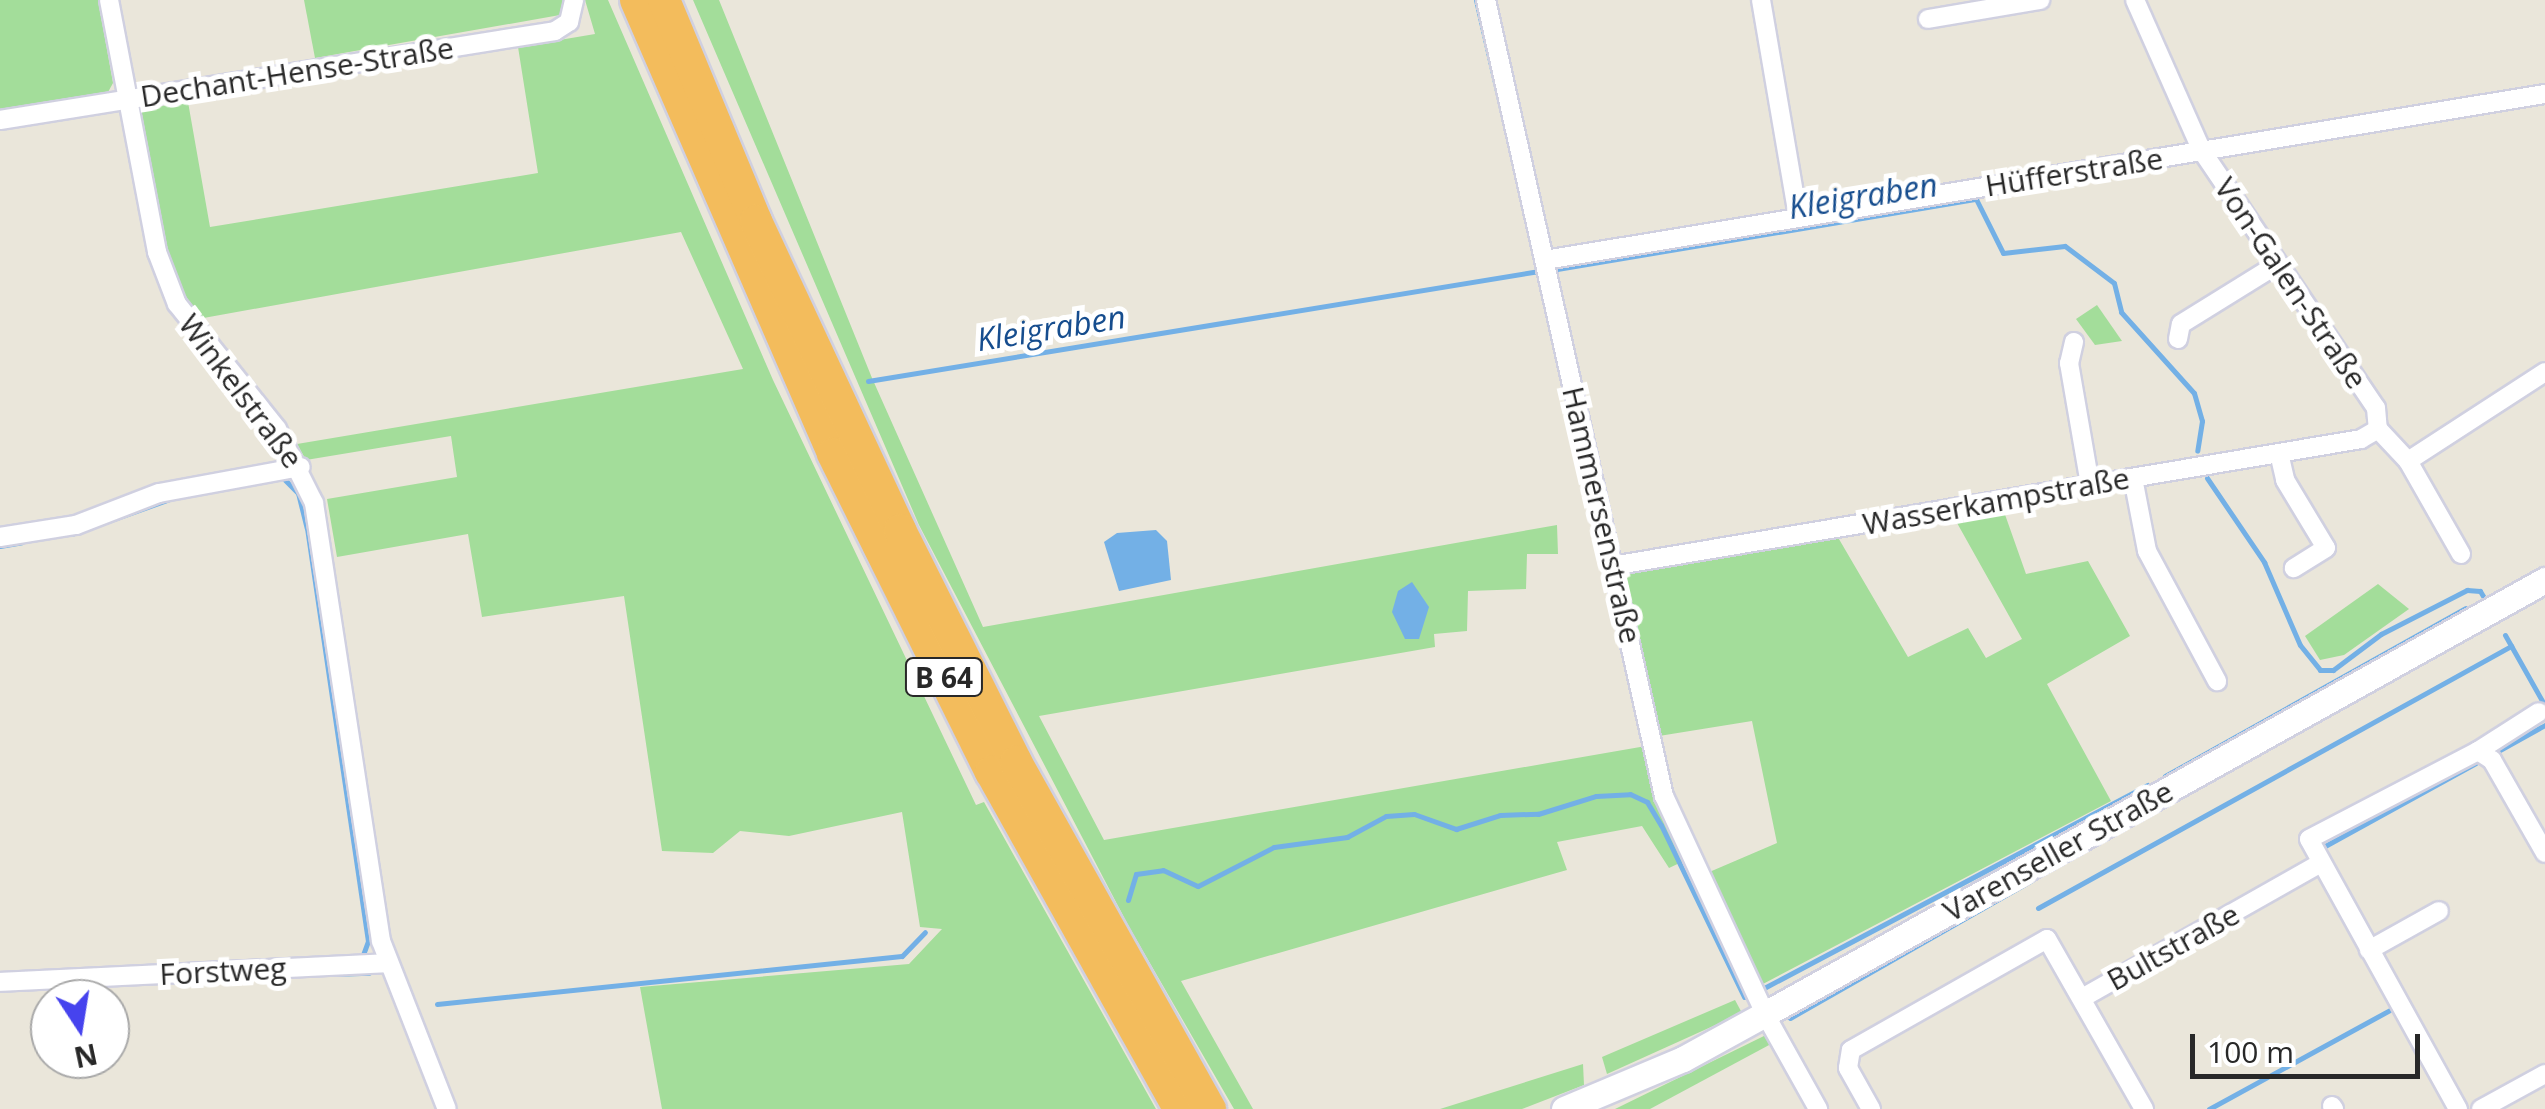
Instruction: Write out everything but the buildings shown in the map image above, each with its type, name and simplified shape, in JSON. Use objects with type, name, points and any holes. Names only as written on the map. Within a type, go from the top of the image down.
[{"type":"highway","name":"B 64","points":[[636,0],[842,472],[991,772],[1179,1109]]},
{"type":"highway","name":"B 64","points":[[666,4],[764,238],[908,548],[1016,762],[1210,1109]]},
{"type":"main road","name":"Varenseller Straße","points":[[1564,1109],[1683,1059],[2545,580]]},
{"type":"street","name":"Winkelstraße","points":[[109,0],[157,252],[177,304],[301,467],[314,503],[387,963],[448,1109]]},
{"type":"street","name":"Dechant-Hense-Straße","points":[[0,120],[128,97],[284,78],[556,31],[568,22],[574,0]]},
{"type":"street","name":"Hammersenstraße","points":[[1486,0],[1664,796],[1765,1014],[1818,1109]]},
{"type":"street","points":[[1760,0],[1798,217]]},
{"type":"street","points":[[1928,19],[2040,0]]},
{"type":"street","name":"Von-Galen-Straße","points":[[2134,0],[2202,151],[2376,408],[2378,430],[2408,461],[2461,554]]},
{"type":"street","name":"Hüfferstraße","points":[[1545,260],[2545,94]]},
{"type":"street","points":[[2178,339],[2181,324],[2276,265]]},
{"type":"street","points":[[2074,342],[2069,364],[2090,485]]},
{"type":"street","points":[[2408,461],[2545,372]]},
{"type":"street","name":"Wasserkampstraße","points":[[1612,566],[2361,439],[2378,430]]},
{"type":"street","points":[[2279,453],[2286,480],[2326,548],[2294,568]]},
{"type":"street","points":[[0,537],[76,524],[158,492],[301,467]]},
{"type":"street","points":[[2133,478],[2147,551],[2217,680]]},
{"type":"street","points":[[2458,1109],[2308,839],[2478,751],[2539,712]]},
{"type":"street","points":[[2478,751],[2492,760],[2545,853]]},
{"type":"street","name":"Bultstraße","points":[[2144,1109],[2084,997],[2321,863]]},
{"type":"street","points":[[2369,950],[2439,911]]},
{"type":"street","points":[[1871,1109],[1848,1068],[1851,1050],[2047,939],[2084,997]]},
{"type":"street","name":"Forstweg","points":[[0,982],[387,963]]},
{"type":"street","points":[[2481,1109],[2545,1074]]},
{"type":"green space","points":[[0,0],[98,0],[113,83],[107,94],[0,112]]},
{"type":"green space","points":[[304,0],[563,0],[560,15],[315,58]]},
{"type":"green space","points":[[585,0],[608,0],[773,380],[976,805],[984,802],[1156,1109],[662,1109],[640,987],[909,964],[942,929],[920,927],[902,812],[789,836],[740,831],[713,853],[662,851],[624,596],[482,617],[468,534],[337,557],[327,499],[457,477],[451,436],[306,460],[297,444],[743,369],[681,232],[198,319],[186,302],[166,249],[141,109],[188,102],[210,227],[538,173],[518,47],[595,34]]},
{"type":"green space","points":[[693,0],[719,0],[872,378],[983,627],[1557,525],[1558,554],[1527,554],[1526,589],[1468,591],[1467,631],[1434,634],[1435,647],[1039,716],[1104,840],[1646,746],[1686,860],[1669,868],[1642,826],[1557,842],[1567,870],[1181,981],[1253,1109],[1234,1109],[1128,925],[919,525]]},
{"type":"green space","points":[[2097,305],[2122,341],[2095,345],[2076,319]]},
{"type":"green space","points":[[2002,506],[2026,574],[2088,561],[2130,636],[2047,684],[2111,801],[1761,985],[1707,873],[1777,843],[1752,721],[1659,736],[1625,581],[1631,573],[1836,534],[1908,657],[1968,628],[1986,658],[2022,639],[1952,514]]},
{"type":"green space","points":[[2378,584],[2409,609],[2344,655],[2320,660],[2305,636]]},
{"type":"green space","points":[[1735,1000],[1742,1013],[1607,1074],[1602,1057]]},
{"type":"green space","points":[[1766,1035],[1771,1044],[1650,1109],[1615,1109]]},
{"type":"green space","points":[[1583,1064],[1584,1085],[1522,1109],[1440,1109]]},
{"type":"water","points":[[1156,530],[1167,541],[1171,580],[1119,591],[1104,542],[1117,533]]},
{"type":"water","points":[[1412,582],[1429,607],[1419,639],[1405,639],[1392,612],[1398,591]]},
{"type":"waterway","name":"Kleigraben","points":[[1476,0],[1527,221]]},
{"type":"waterway","name":"Kleigraben","points":[[1557,269],[1976,199],[2003,253],[2065,246],[2114,283],[2121,312],[2194,393],[2202,421],[2197,451]]},
{"type":"waterway","name":"Kleigraben","points":[[868,381],[1539,271]]},
{"type":"waterway","name":"Kleigraben","points":[[2207,478],[2264,562],[2300,645],[2320,670],[2333,670],[2381,634],[2467,590],[2480,591],[2486,601]]},
{"type":"waterway","points":[[284,479],[298,493],[307,528],[368,941],[363,955]]},
{"type":"waterway","points":[[72,534],[170,499]]},
{"type":"waterway","points":[[0,546],[22,542]]},
{"type":"waterway","points":[[2165,776],[2465,608]]},
{"type":"waterway","name":"Kleigraben","points":[[2505,635],[2545,706]]},
{"type":"waterway","points":[[2038,908],[2511,646]]},
{"type":"waterway","points":[[2498,751],[2545,725]]},
{"type":"waterway","points":[[2325,846],[2476,763]]},
{"type":"waterway","points":[[1764,988],[2148,785]]},
{"type":"waterway","points":[[1128,900],[1136,874],[1163,870],[1198,886],[1274,847],[1347,837],[1386,816],[1414,814],[1456,829],[1500,815],[1538,814],[1596,796],[1630,794],[1647,802],[1661,825],[1744,997]]},
{"type":"waterway","points":[[1790,1018],[2032,880]]},
{"type":"waterway","points":[[437,1004],[902,956],[925,932]]},
{"type":"waterway","points":[[332,974],[369,973]]},
{"type":"waterway","points":[[2209,1109],[2390,1010]]}]
